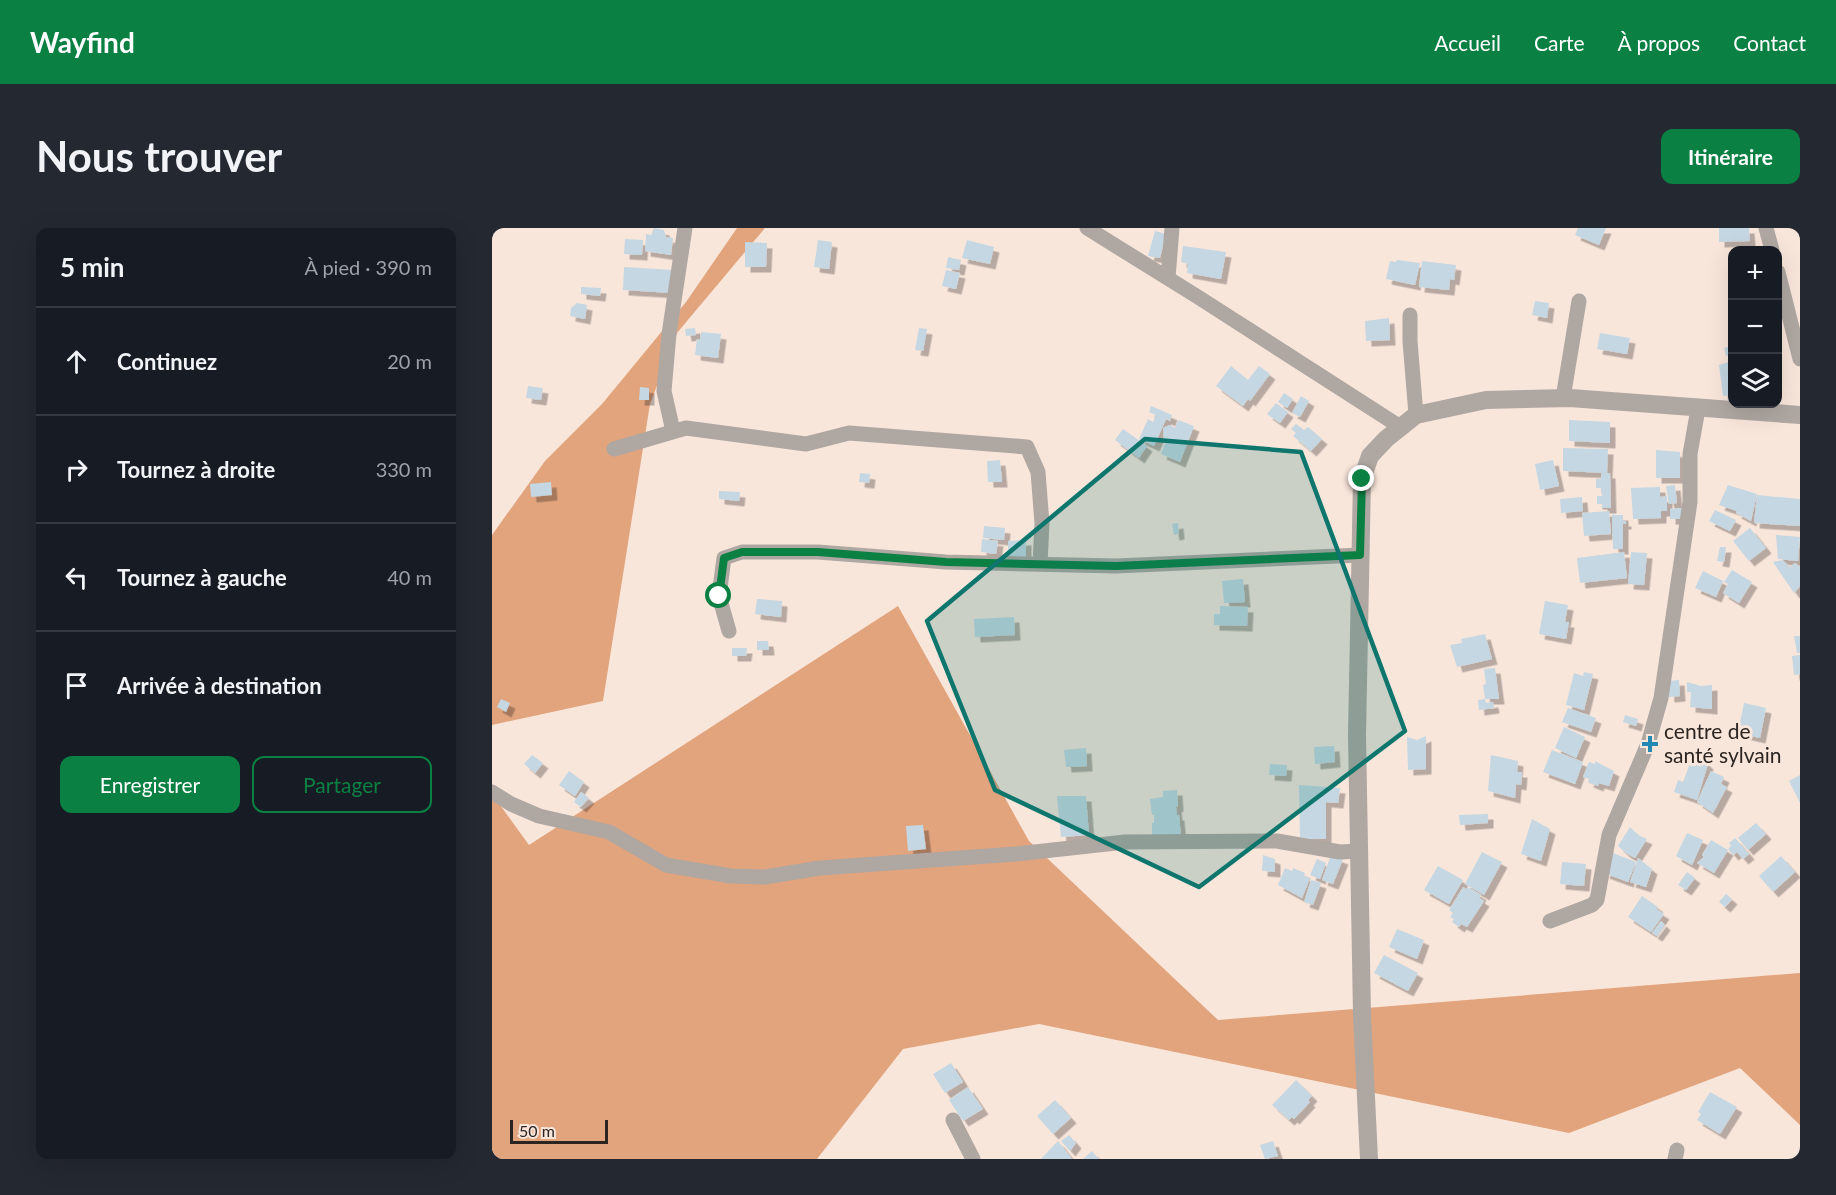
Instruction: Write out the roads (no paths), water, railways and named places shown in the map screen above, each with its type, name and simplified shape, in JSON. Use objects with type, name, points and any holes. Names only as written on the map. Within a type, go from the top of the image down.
[{"type":"street","points":[[673,431],[664,391],[669,333],[685,228]]},
{"type":"street","points":[[1087,228],[1402,428]]},
{"type":"street","points":[[1168,278],[1172,228]]},
{"type":"street","points":[[1766,228],[1771,246]]},
{"type":"street","points":[[1782,288],[1800,359]]},
{"type":"street","points":[[1563,398],[1579,300]]},
{"type":"street","points":[[1410,315],[1416,415]]},
{"type":"street","points":[[1369,1159],[1362,1015],[1357,735],[1362,479],[1370,456],[1386,439],[1416,415],[1486,400],[1563,398],[1800,415]]},
{"type":"street","points":[[1550,921],[1592,905],[1598,900],[1609,835],[1652,732],[1661,698],[1673,624],[1690,502],[1690,454],[1698,409]]},
{"type":"street","points":[[614,449],[686,428],[806,444],[849,433],[1027,447],[1038,472],[1042,523],[1040,564]]},
{"type":"street","points":[[729,631],[719,596],[724,558],[742,552],[818,552],[946,562],[1116,566],[1360,555]]},
{"type":"street","points":[[492,792],[511,804],[539,816],[609,832],[666,866],[731,876],[765,877],[820,867],[1016,855],[1125,842],[1277,841],[1340,852],[1359,851]]},
{"type":"street","points":[[952,1120],[973,1159]]},
{"type":"place","name":"centre de santé sylvain","points":[[1650,744]]}]
